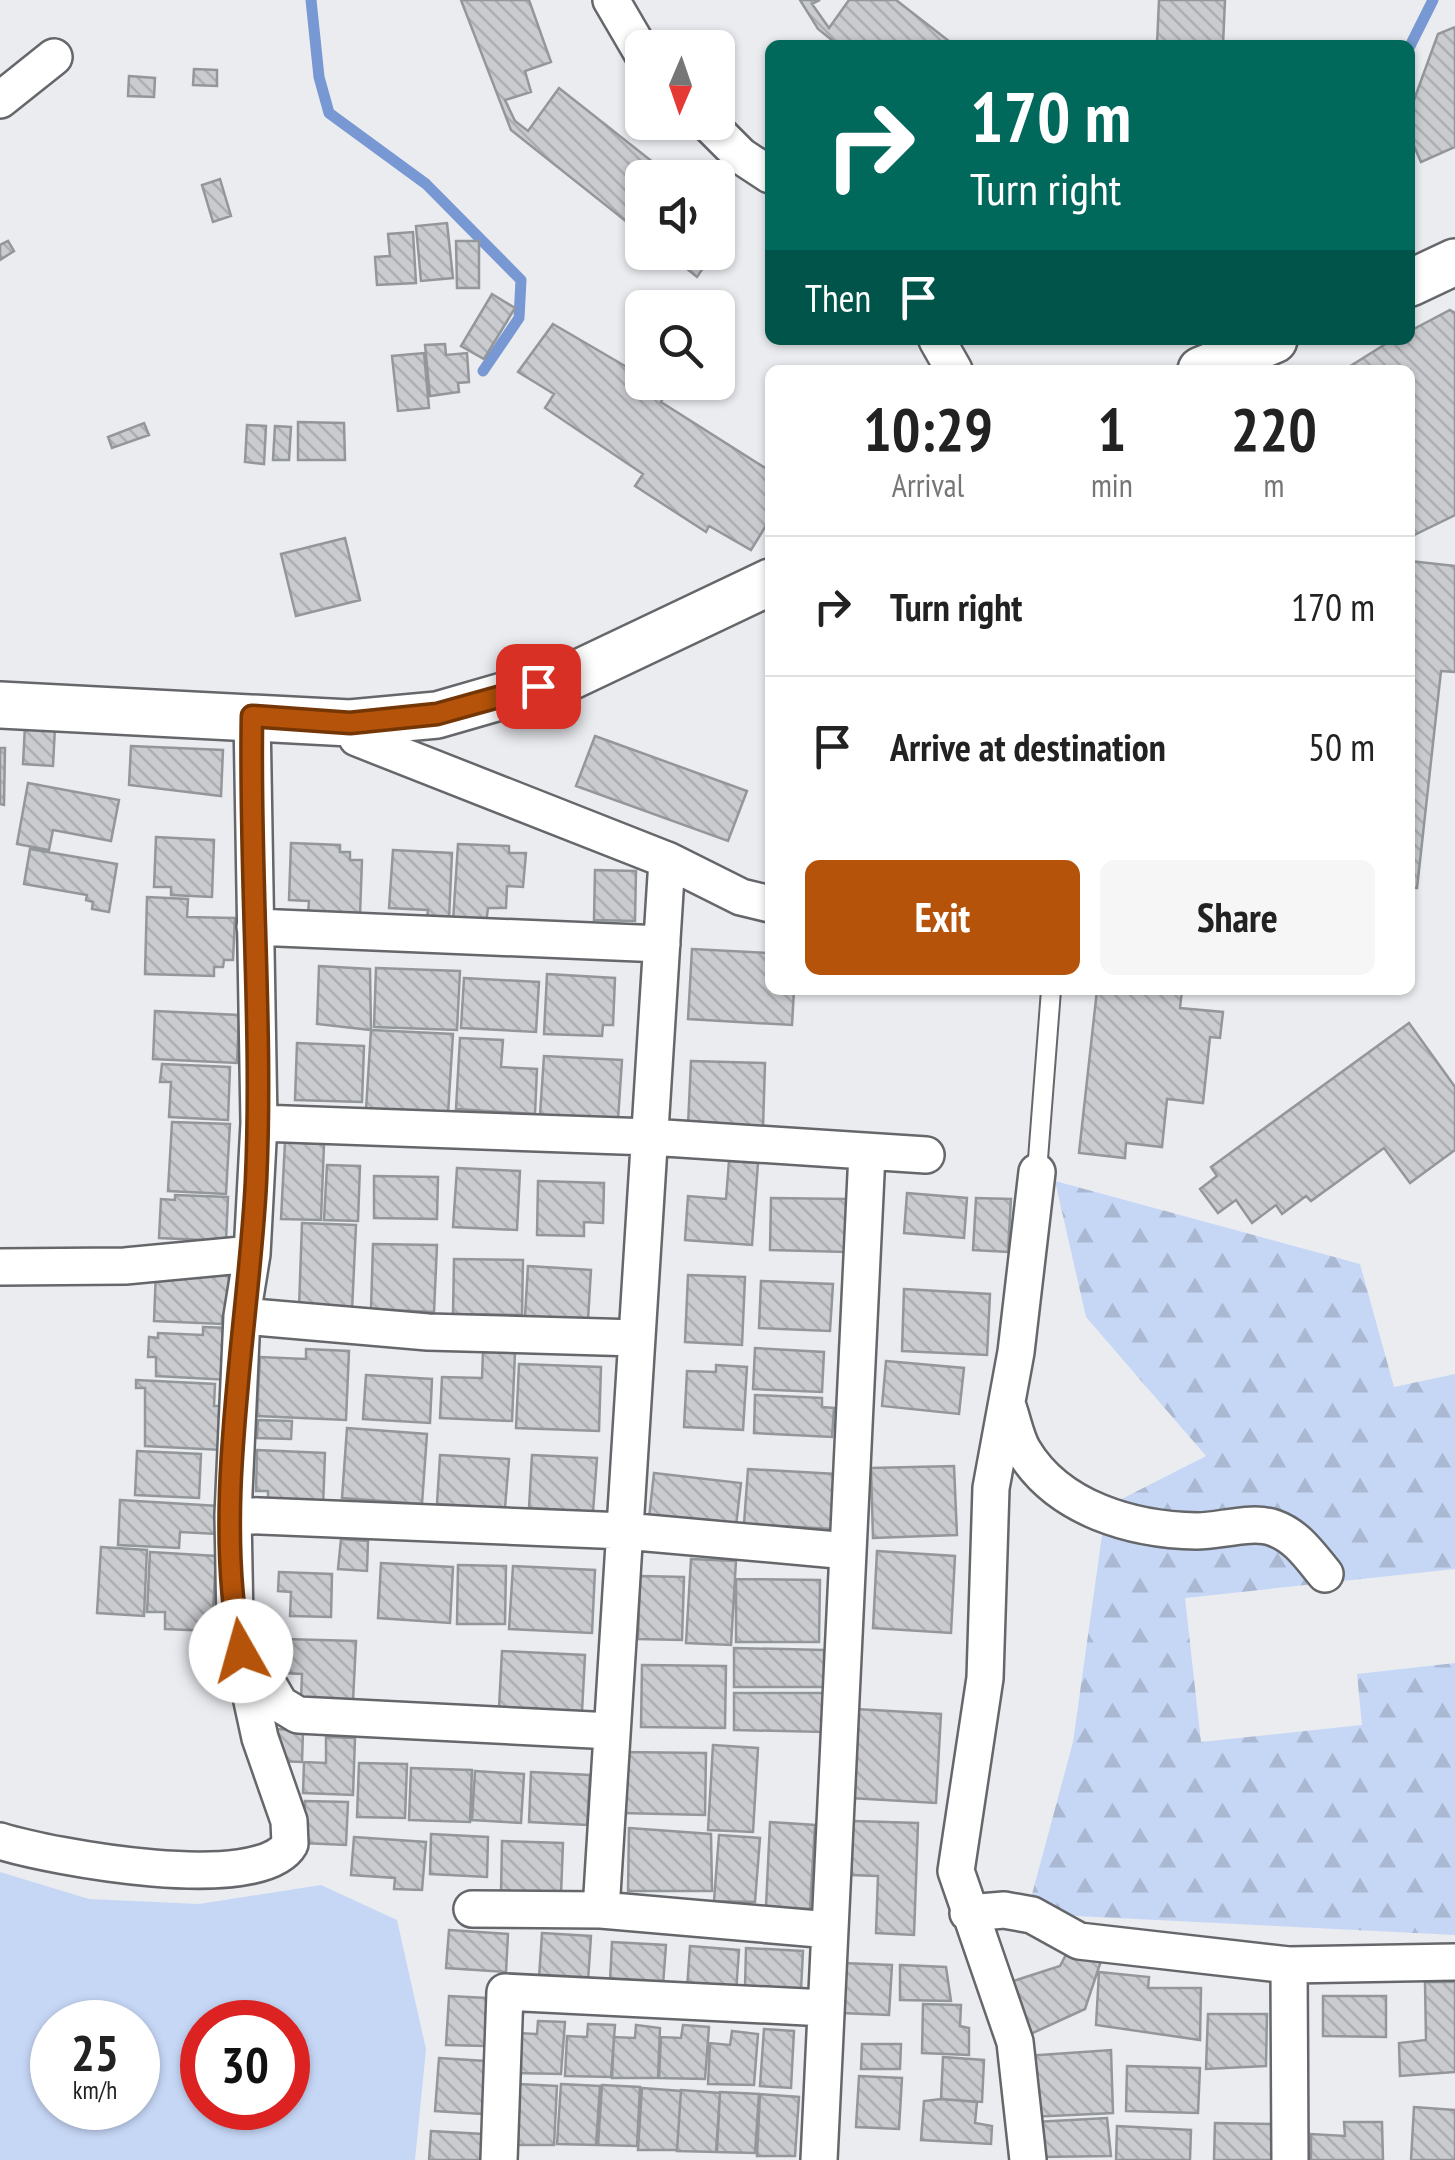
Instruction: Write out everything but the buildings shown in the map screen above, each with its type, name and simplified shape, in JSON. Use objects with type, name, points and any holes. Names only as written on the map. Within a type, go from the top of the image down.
[{"type":"street","points":[[611,0],[628,30]]},
{"type":"street","points":[[0,100],[54,57]]},
{"type":"street","points":[[725,140],[765,172]]},
{"type":"street","points":[[1415,281],[1455,262]]},
{"type":"street","points":[[1213,365],[1262,345]]},
{"type":"street","points":[[0,706],[350,723],[437,714],[572,676],[765,584]]},
{"type":"street","points":[[0,1841],[87,1860],[193,1870],[263,1864],[285,1852],[290,1844],[290,1821],[260,1738],[235,1623],[232,1515],[242,1316],[252,1254],[258,1124],[252,716]]},
{"type":"street","points":[[350,723],[357,738],[667,860],[742,897],[765,903]]},
{"type":"street","points":[[601,1910],[667,860]]},
{"type":"street","points":[[254,927],[662,944]]},
{"type":"street","points":[[258,1124],[650,1137],[926,1156]]},
{"type":"street","points":[[819,2160],[867,1153]]},
{"type":"street","points":[[1028,2160],[1015,2042],[956,1872],[985,1678],[991,1488],[1008,1404],[1037,1172]]},
{"type":"street","points":[[0,1268],[125,1266],[252,1254]]},
{"type":"street","points":[[242,1316],[428,1332],[637,1338]]},
{"type":"street","points":[[1008,1404],[1021,1448],[1064,1496],[1114,1518],[1148,1527],[1197,1530],[1272,1526],[1300,1543],[1325,1574]]},
{"type":"street","points":[[232,1515],[625,1531],[848,1551]]},
{"type":"street","points":[[235,1623],[268,1688],[280,1704],[298,1715],[612,1730]]},
{"type":"street","points":[[472,1909],[601,1910],[830,1930]]},
{"type":"street","points":[[968,1913],[1004,1910],[1032,1915],[1079,1941],[1289,1964],[1455,1962]]},
{"type":"street","points":[[1289,1964],[1290,2160]]},
{"type":"street","points":[[498,2160],[505,1992],[826,2008]]},
{"type":"lane","points":[[1037,1172],[1051,995]]},
{"type":"green space","points":[[1055,1181],[1360,1264],[1394,1387],[1455,1374],[1455,1569],[1185,1598],[1201,1742],[1362,1725],[1357,1674],[1455,1663],[1455,1935],[1076,1916],[1031,1898],[1073,1742],[1106,1507],[1206,1456],[1086,1317]]},
{"type":"green space","points":[[0,1872],[89,1899],[199,1904],[321,1885],[397,1920],[426,2049],[415,2160],[0,2160]]},
{"type":"waterway","points":[[311,0],[319,77],[329,113],[426,184],[521,280],[519,318],[483,371]]},
{"type":"waterway","points":[[1413,40],[1433,0]]},
{"type":"route","points":[[241,1651],[235,1623],[232,1515],[242,1316],[252,1254],[258,1124],[252,716],[350,723],[437,714],[538,686]]}]
